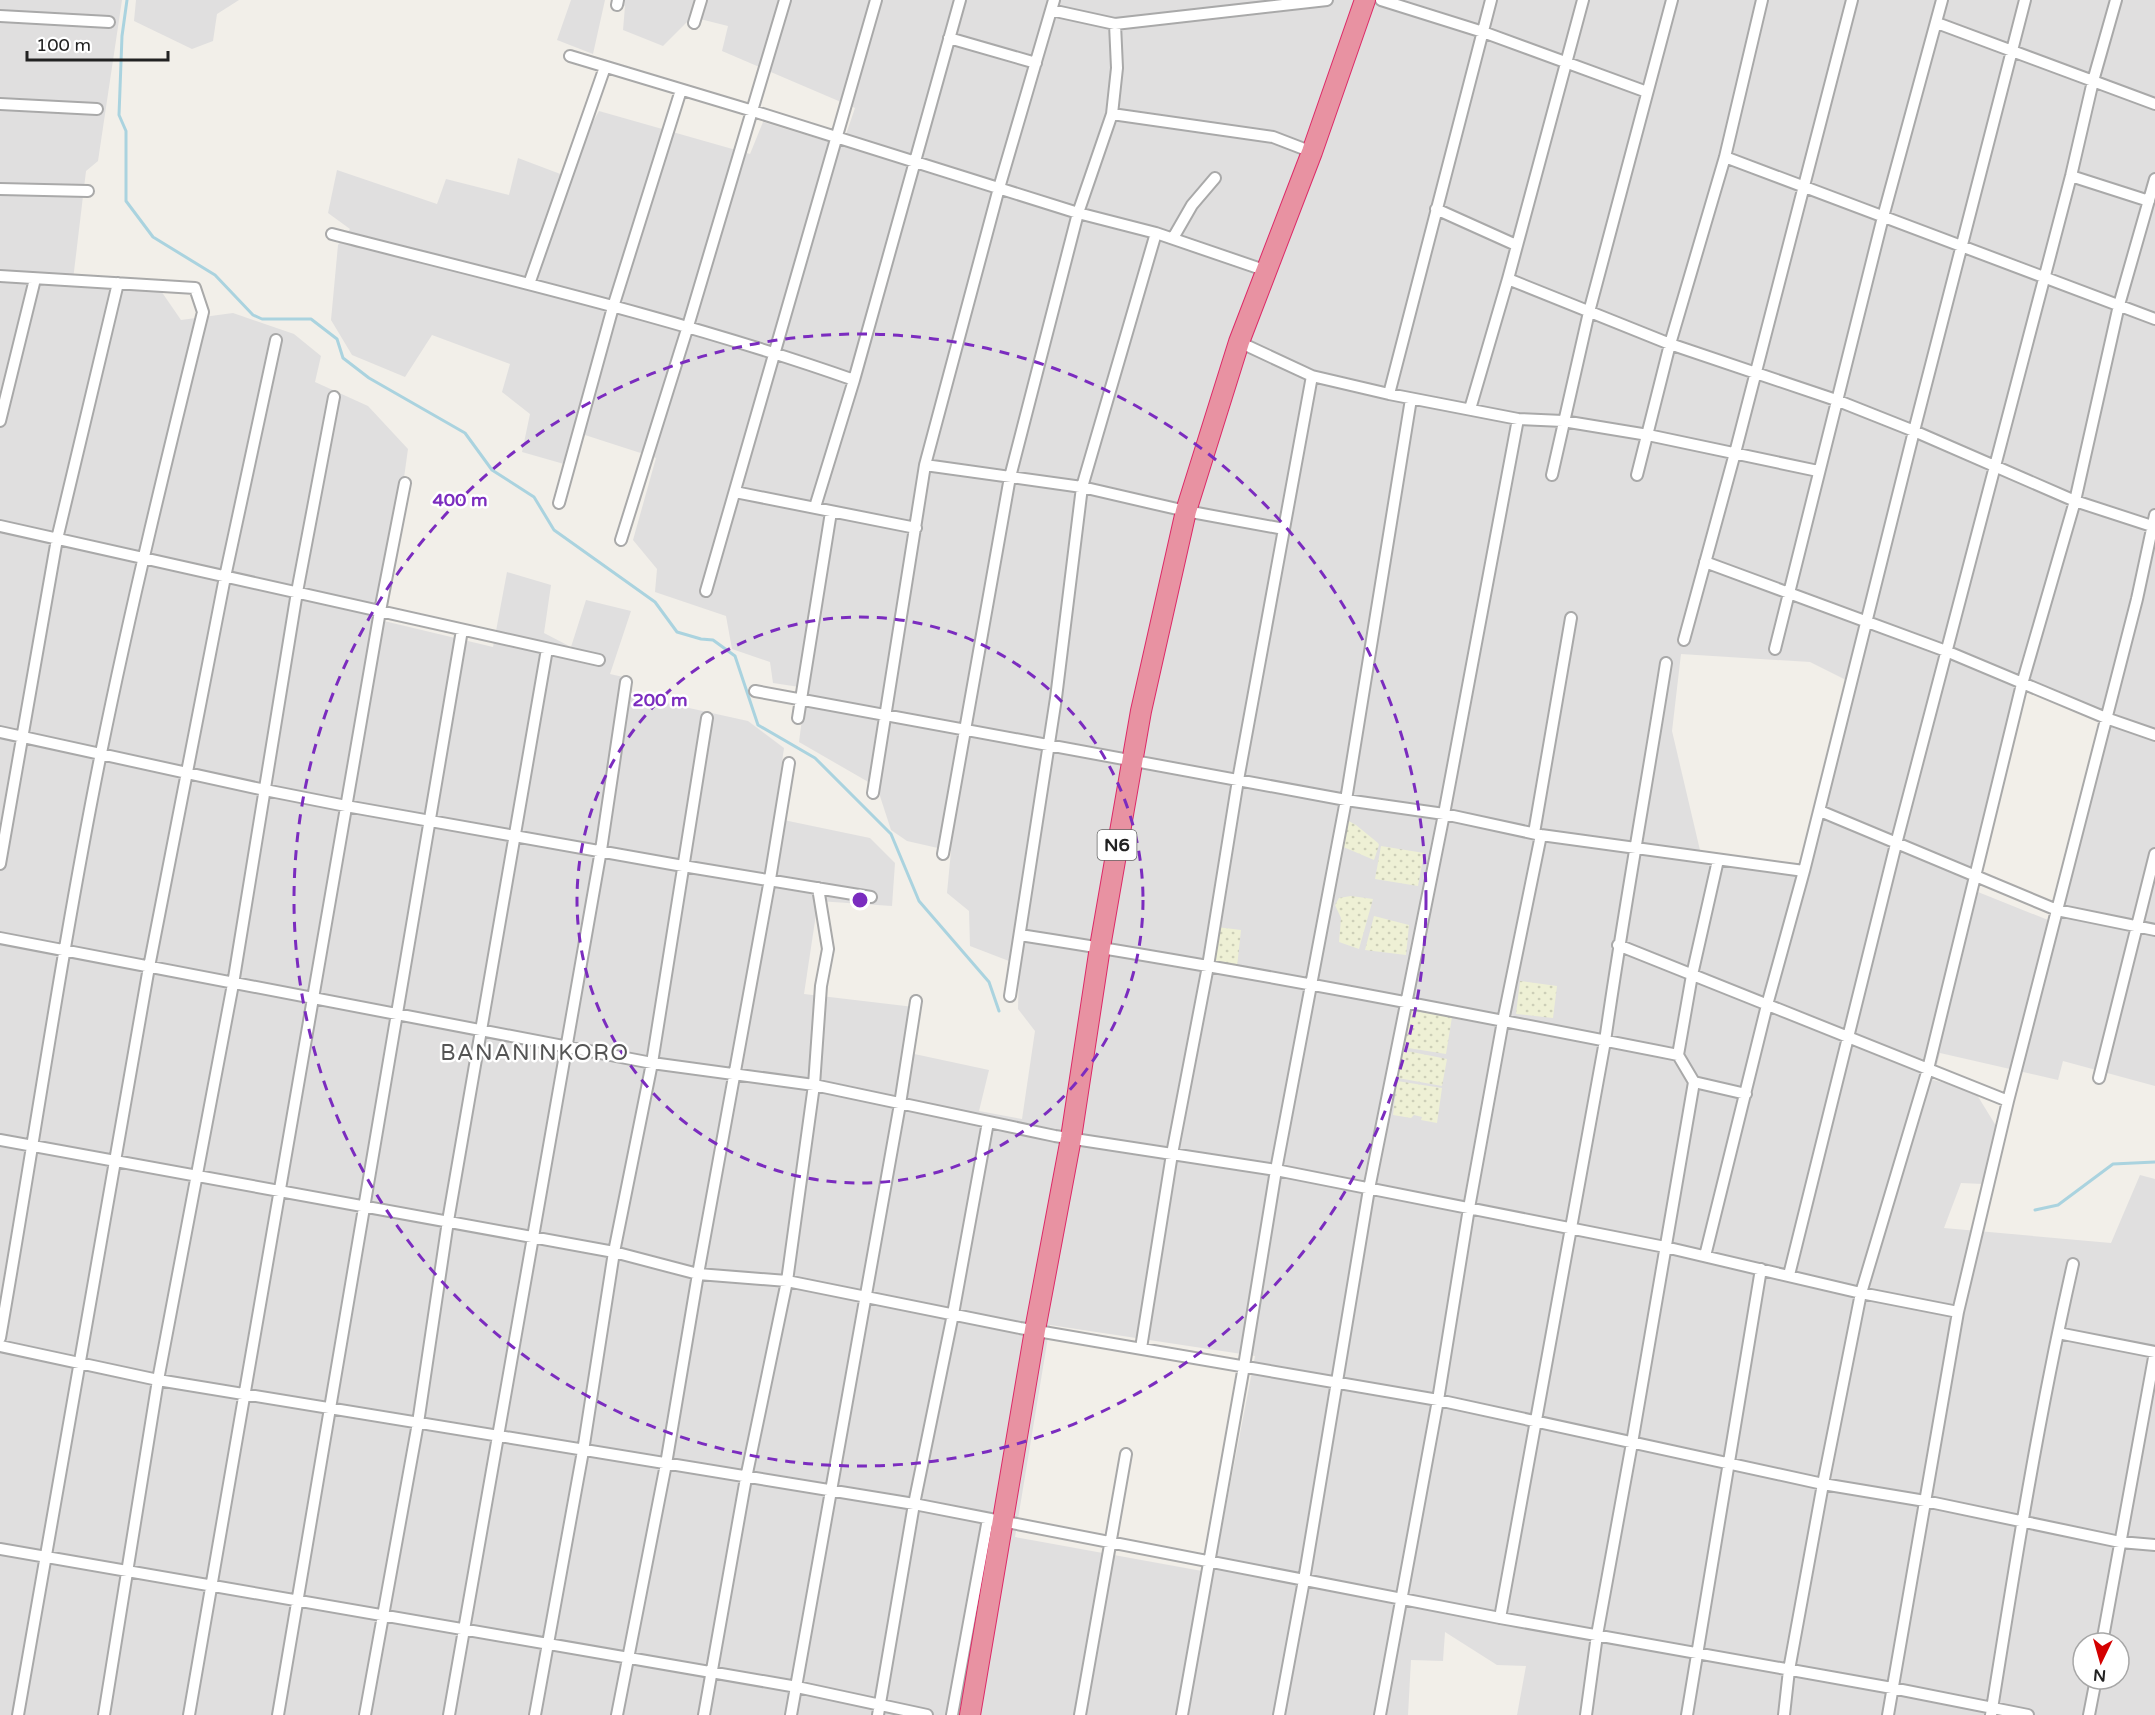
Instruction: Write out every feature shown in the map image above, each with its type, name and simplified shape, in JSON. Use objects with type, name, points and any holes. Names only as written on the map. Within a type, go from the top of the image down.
[{"type":"highway","name":"N6","points":[[970,1715],[995,1521],[1035,1330],[1071,1138],[1100,947],[1141,711],[1186,512],[1239,342],[1312,152],[1365,0]]},
{"type":"street","points":[[694,23],[700,0]]},
{"type":"street","points":[[621,540],[753,111],[784,0]]},
{"type":"street","points":[[706,591],[876,0]]},
{"type":"street","points":[[815,507],[854,380],[960,0]]},
{"type":"street","points":[[873,793],[925,465],[999,188],[1053,5],[1115,24],[1327,0]]},
{"type":"street","points":[[1380,0],[1483,32],[1647,92]]},
{"type":"street","points":[[1389,394],[1491,0]]},
{"type":"street","points":[[1470,409],[1508,279],[1583,0]]},
{"type":"street","points":[[1552,475],[1589,312],[1672,0]]},
{"type":"street","points":[[1637,475],[1670,344],[1725,157],[1762,0]]},
{"type":"street","points":[[1684,640],[1735,453],[1852,0]]},
{"type":"street","points":[[1775,649],[1883,216],[1942,0]]},
{"type":"street","points":[[1705,1256],[1767,1005],[1820,811],[1914,431],[2025,0]]},
{"type":"street","points":[[1789,1275],[1896,844],[2071,176],[2093,81],[2116,0]]},
{"type":"street","points":[[0,16],[109,22]]},
{"type":"street","points":[[1937,22],[2155,104]]},
{"type":"street","points":[[943,854],[1010,477],[1078,213],[1112,114],[1117,68],[1115,24]]},
{"type":"street","points":[[949,38],[1036,63]]},
{"type":"street","points":[[570,56],[1078,213],[1173,238],[1267,271]]},
{"type":"street","points":[[529,284],[605,67]]},
{"type":"street","points":[[559,503],[613,307],[681,90]]},
{"type":"street","points":[[0,104],[97,109]]},
{"type":"street","points":[[1112,114],[1273,137],[1312,152]]},
{"type":"street","points":[[1725,157],[2155,319]]},
{"type":"street","points":[[2071,176],[2149,201]]},
{"type":"street","points":[[1173,238],[1192,205],[1215,178]]},
{"type":"street","points":[[1784,1715],[1789,1670],[1861,1293],[1928,1069],[2022,684],[2075,501],[2119,305],[2155,179]]},
{"type":"street","points":[[0,189],[88,191]]},
{"type":"street","points":[[1436,209],[1516,245]]},
{"type":"street","points":[[1010,996],[1049,744],[1082,487],[1156,233]]},
{"type":"street","points":[[333,234],[688,326],[774,352],[854,380]]},
{"type":"street","points":[[0,276],[195,288],[203,312],[142,558],[101,754],[65,950],[0,1338]]},
{"type":"street","points":[[0,422],[35,279]]},
{"type":"street","points":[[1508,279],[1670,344],[1836,400],[1914,431],[2075,501],[2154,523],[2137,599],[2008,1101],[1958,1312],[1888,1715]]},
{"type":"street","points":[[0,864],[57,539],[118,283]]},
{"type":"street","points":[[18,1715],[149,967],[225,577],[276,340]]},
{"type":"street","points":[[1239,342],[1311,376],[1411,399],[1518,419],[1563,421],[1648,435],[1818,471]]},
{"type":"street","points":[[1141,1348],[1172,1154],[1208,966],[1238,780],[1311,376]]},
{"type":"street","points":[[104,1715],[158,1380],[233,984],[297,592],[334,397]]},
{"type":"street","points":[[1182,1715],[1276,1170],[1346,800],[1411,399]]},
{"type":"street","points":[[1279,1715],[1304,1580],[1369,1189],[1444,814],[1518,419]]},
{"type":"street","points":[[925,465],[1082,487],[1186,512],[1284,529]]},
{"type":"street","points":[[189,1715],[380,611],[405,483]]},
{"type":"street","points":[[735,492],[916,528]]},
{"type":"street","points":[[798,718],[831,512]]},
{"type":"street","points":[[0,526],[599,660]]},
{"type":"street","points":[[1705,562],[1946,651],[2106,718],[2155,735]]},
{"type":"street","points":[[1380,1715],[1438,1400],[1469,1208],[1538,834],[1571,618]]},
{"type":"street","points":[[278,1715],[462,630]]},
{"type":"street","points":[[365,1715],[418,1423],[448,1221],[547,649]]},
{"type":"street","points":[[1500,1618],[1605,1041],[1618,945],[1637,848],[1666,663]]},
{"type":"street","points":[[449,1715],[602,850],[626,682]]},
{"type":"street","points":[[755,691],[1049,744],[1132,762],[1346,800],[1444,814],[1538,834],[1804,871]]},
{"type":"street","points":[[535,1715],[583,1451],[614,1252],[652,1063],[707,718]]},
{"type":"street","points":[[0,732],[346,806],[871,897]]},
{"type":"street","points":[[617,1715],[666,1464],[789,763]]},
{"type":"street","points":[[1820,811],[2057,910],[2155,930]]},
{"type":"street","points":[[2099,1078],[2155,854]]},
{"type":"street","points":[[1586,1715],[1597,1635],[1694,1082],[1678,1055],[1692,975],[1718,860]]},
{"type":"street","points":[[704,1715],[746,1478],[787,1281],[814,1085],[821,986],[828,949],[818,888]]},
{"type":"street","points":[[1020,935],[1100,947],[1406,1002],[1678,1055]]},
{"type":"street","points":[[0,938],[652,1063],[734,1076],[814,1085],[1071,1138],[1276,1170],[1665,1247],[1861,1293],[1958,1312]]},
{"type":"street","points":[[1618,945],[2008,1101]]},
{"type":"street","points":[[791,1715],[900,1104],[916,1001]]},
{"type":"street","points":[[1694,1082],[1746,1094]]},
{"type":"street","points":[[879,1710],[914,1504],[953,1314],[988,1122]]},
{"type":"street","points":[[0,1140],[614,1252],[698,1274],[787,1281],[1035,1330],[1438,1400],[1823,1484],[1924,1501],[2120,1542],[2155,1545]]},
{"type":"street","points":[[1991,1711],[2022,1521],[2073,1264]]},
{"type":"street","points":[[1687,1715],[1761,1269]]},
{"type":"street","points":[[2058,1333],[2155,1352],[2104,1631]]},
{"type":"street","points":[[0,1346],[158,1380],[914,1504],[1500,1618],[1892,1688],[1991,1711],[2028,1715]]},
{"type":"street","points":[[1080,1715],[1126,1454]]},
{"type":"street","points":[[952,1715],[995,1521]]},
{"type":"street","points":[[0,1549],[797,1687],[879,1710],[927,1715]]},
{"type":"street","points":[[2089,1715],[2094,1691]]},
{"type":"shaded area","points":[[0,0],[122,0],[98,161],[86,171],[73,280],[159,288],[181,320],[233,313],[294,334],[321,356],[315,382],[368,406],[408,449],[384,621],[493,647],[507,572],[551,585],[544,633],[571,647],[586,600],[631,611],[610,674],[632,679],[630,695],[748,721],[784,748],[774,818],[870,838],[895,863],[892,906],[818,901],[804,994],[914,1007],[905,1052],[989,1070],[979,1111],[1022,1119],[1035,1031],[1018,1009],[1019,965],[970,946],[969,911],[947,893],[951,851],[907,841],[891,830],[877,787],[799,742],[806,688],[773,683],[770,662],[732,649],[726,616],[655,592],[657,569],[633,540],[656,458],[585,435],[571,466],[522,452],[530,414],[502,392],[510,364],[432,335],[405,377],[352,355],[331,320],[338,245],[350,229],[328,213],[337,170],[437,204],[446,179],[509,195],[518,158],[571,178],[579,147],[599,111],[750,154],[763,122],[842,146],[855,108],[722,51],[728,26],[692,17],[663,46],[623,30],[625,6],[611,0],[2155,0],[2155,1086],[2063,1061],[2058,1080],[1940,1053],[1933,1080],[1974,1090],[2001,1134],[1983,1184],[1961,1183],[1944,1228],[2111,1243],[2140,1175],[2155,1179],[2155,1715],[1517,1715],[1526,1666],[1497,1665],[1445,1632],[1443,1661],[1411,1660],[1408,1715],[0,1715]],"holes":[[[1681,654],[1810,662],[1856,685],[1806,876],[1703,863],[1672,731]],[[2027,680],[2114,715],[2058,924],[1978,892]],[[1050,1325],[1255,1356],[1213,1573],[1015,1537]]]},
{"type":"shaded area","points":[[136,0],[239,0],[217,14],[213,41],[192,49],[134,21]]},
{"type":"shaded area","points":[[571,0],[605,0],[593,54],[557,40]]},
{"type":"green space","points":[[1345,819],[1378,843],[1374,860],[1341,846]]},
{"type":"green space","points":[[1381,846],[1424,853],[1418,886],[1375,879]]},
{"type":"green space","points":[[1351,896],[1373,899],[1359,949],[1339,942],[1341,918],[1335,905],[1339,898]]},
{"type":"green space","points":[[1374,916],[1409,925],[1406,955],[1365,950]]},
{"type":"green space","points":[[1217,927],[1241,930],[1237,967],[1211,963]]},
{"type":"green space","points":[[1520,981],[1557,986],[1553,1018],[1516,1014]]},
{"type":"green space","points":[[1408,1010],[1452,1017],[1446,1054],[1402,1047]]},
{"type":"green space","points":[[1399,1051],[1447,1059],[1442,1086],[1398,1078],[1395,1065]]},
{"type":"green space","points":[[1397,1081],[1442,1088],[1437,1123],[1421,1120],[1422,1117],[1414,1115],[1411,1118],[1393,1115]]},
{"type":"waterway","points":[[127,0],[122,36],[119,115],[126,131],[126,201],[153,237],[215,275],[253,315],[262,319],[311,319],[337,339],[343,358],[369,378],[465,433],[492,470],[534,497],[554,530],[655,602],[677,632],[713,640],[735,656],[758,725],[815,758],[891,834],[919,901],[989,982],[999,1011]]},
{"type":"waterway","points":[[2035,1210],[2058,1205],[2113,1164],[2155,1162]]},
{"type":"district","name":"BANANINKORO","points":[[535,1053]]}]
